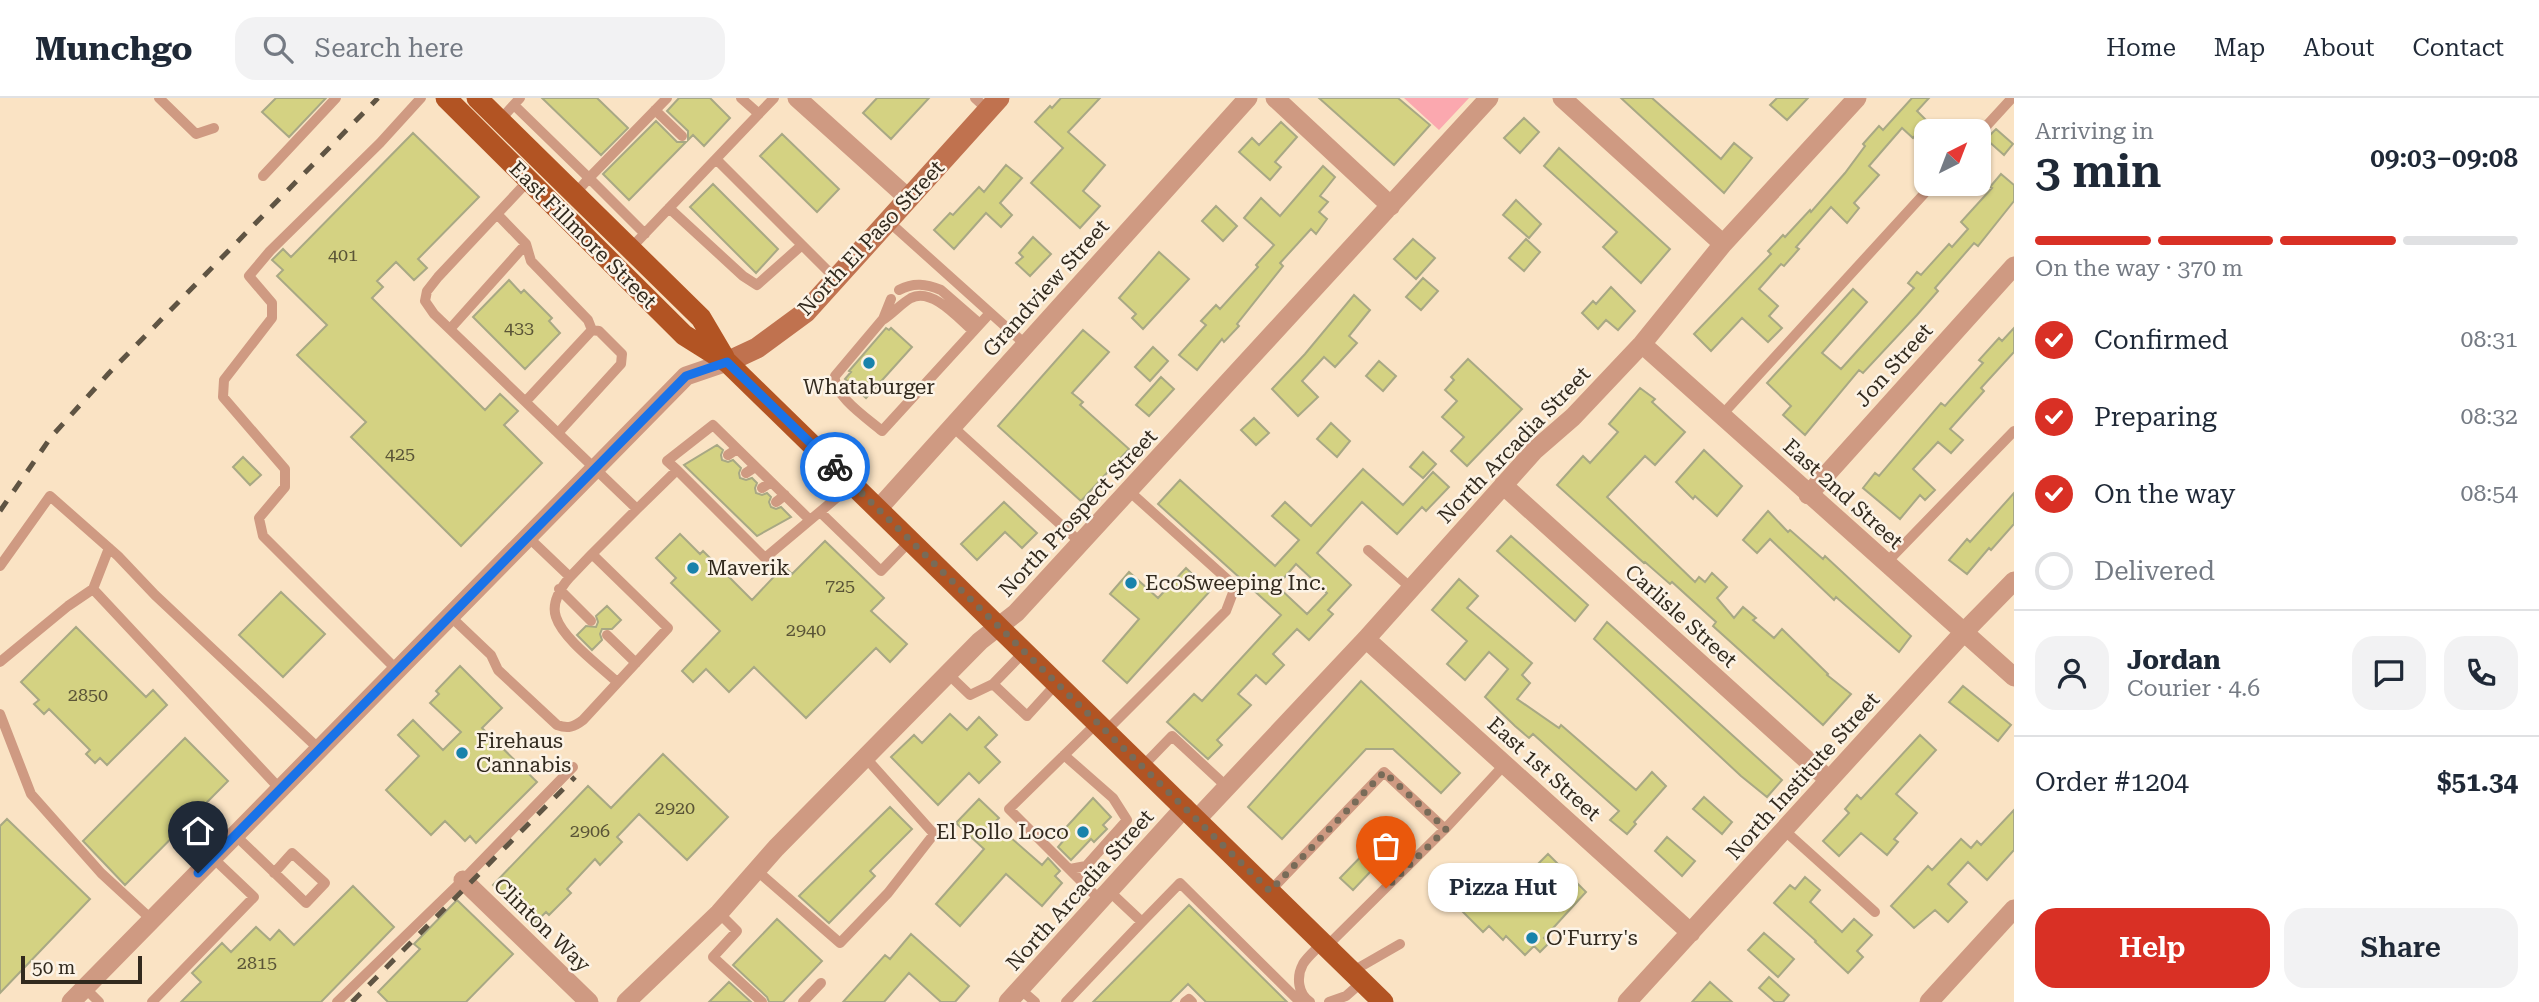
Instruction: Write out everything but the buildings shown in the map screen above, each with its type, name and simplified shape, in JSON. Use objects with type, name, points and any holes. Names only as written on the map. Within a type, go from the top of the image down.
[{"type":"main road","name":"East Fillmore Street","points":[[446,98],[684,335],[727,362],[1383,1002]]},
{"type":"main road","name":"East Fillmore Street","points":[[477,98],[511,108],[574,194],[701,318],[727,362]]},
{"type":"street","points":[[798,98],[908,198]]},
{"type":"street","name":"Grandview Street","points":[[878,509],[1248,98]]},
{"type":"street","points":[[1275,98],[1391,206]]},
{"type":"street","name":"North Prospect Street","points":[[626,1002],[719,913],[756,870],[947,673],[980,641],[1016,613],[1489,98]]},
{"type":"street","points":[[1562,98],[1723,244]]},
{"type":"street","name":"North Arcadia Street","points":[[1021,998],[1105,896],[1191,813],[1227,787],[1366,639],[1535,450],[1573,417],[1642,344],[1723,244],[1857,98]]},
{"type":"street","name":"North El Paso Street","points":[[85,997],[152,920],[686,376],[757,348],[806,312],[908,198],[987,102]]},
{"type":"street","name":"Jon Street","points":[[1808,495],[2014,266]]},
{"type":"street","name":"East 2nd Street","points":[[1642,344],[2014,677]]},
{"type":"street","name":"Carlisle Street","points":[[1503,485],[1829,780]]},
{"type":"street","name":"North Institute Street","points":[[1627,1002],[1964,632],[2014,581]]},
{"type":"street","name":"East 1st Street","points":[[1366,639],[1691,933]]},
{"type":"street","name":"Clinton Way","points":[[463,880],[589,1002]]},
{"type":"street","points":[[1929,1002],[2014,909]]},
{"type":"lane","points":[[159,98],[196,134],[214,128]]},
{"type":"lane","points":[[262,176],[336,98]]},
{"type":"lane","points":[[397,670],[263,536],[259,518],[285,486],[285,469],[223,397],[224,380],[272,318],[272,303],[249,276],[270,251],[380,143],[421,98]]},
{"type":"lane","points":[[574,194],[667,98]]},
{"type":"lane","points":[[741,98],[758,114]]},
{"type":"lane","points":[[630,249],[774,98]]},
{"type":"lane","points":[[1992,120],[2012,98]]},
{"type":"lane","points":[[511,108],[589,178],[645,234]]},
{"type":"lane","points":[[655,110],[682,136]]},
{"type":"lane","points":[[716,159],[836,279]]},
{"type":"lane","points":[[528,181],[428,291],[425,301],[434,314],[637,509]]},
{"type":"lane","points":[[1720,416],[1922,196]]},
{"type":"lane","points":[[669,208],[743,276],[757,285],[802,245]]},
{"type":"lane","points":[[497,214],[526,244],[531,261],[588,320],[592,330]]},
{"type":"lane","points":[[888,221],[1026,345]]},
{"type":"lane","points":[[450,329],[526,244]]},
{"type":"lane","points":[[899,290],[916,284],[941,290],[977,328]]},
{"type":"lane","points":[[883,319],[901,308],[909,299],[917,296],[929,297],[977,328]]},
{"type":"lane","points":[[891,299],[883,319],[835,376],[834,383],[838,392],[881,431],[990,313]]},
{"type":"lane","points":[[526,401],[592,330]]},
{"type":"lane","points":[[559,432],[621,365],[622,354],[599,331],[592,330]]},
{"type":"lane","points":[[810,520],[766,485],[733,452],[713,425],[667,461],[691,478],[725,511],[765,558],[853,484]]},
{"type":"lane","points":[[953,427],[1081,543]]},
{"type":"lane","points":[[1886,563],[2014,432]]},
{"type":"lane","points":[[617,682],[563,631],[555,615],[559,589],[677,470]]},
{"type":"lane","points":[[1129,491],[1228,580],[1234,590],[1226,611],[1102,727],[1064,755],[1009,808],[1070,869],[1142,922]]},
{"type":"lane","points":[[0,566],[50,496],[109,548],[155,595],[319,749]]},
{"type":"lane","points":[[820,512],[881,570],[911,541]]},
{"type":"lane","points":[[528,537],[570,577]]},
{"type":"lane","points":[[0,662],[93,589],[109,548]]},
{"type":"lane","points":[[1368,550],[1411,589]]},
{"type":"lane","points":[[450,616],[491,655],[498,670],[557,725],[565,728],[574,726],[583,720],[668,628],[592,554]]},
{"type":"lane","points":[[93,589],[280,789]]},
{"type":"lane","points":[[559,589],[591,621]]},
{"type":"lane","points":[[607,635],[636,663]]},
{"type":"lane","points":[[947,673],[970,695],[993,684],[1024,651]]},
{"type":"lane","points":[[993,684],[1027,716],[1057,683]]},
{"type":"lane","points":[[0,714],[31,794],[101,873],[152,920]]},
{"type":"lane","points":[[1142,766],[1172,736],[1227,787]]},
{"type":"lane","points":[[1064,755],[1113,798],[1127,820],[1086,866],[1070,869]]},
{"type":"lane","points":[[756,870],[840,943],[888,893],[934,834],[865,757]]},
{"type":"lane","points":[[1305,1002],[1298,986],[1303,964],[1446,829],[1505,764]]},
{"type":"lane","points":[[338,1002],[463,880],[573,767]]},
{"type":"lane","points":[[1270,891],[1384,772],[1446,829]]},
{"type":"lane","points":[[1784,830],[1875,912]]},
{"type":"lane","points":[[235,835],[274,873],[306,903],[325,883],[292,853],[274,873]]},
{"type":"lane","points":[[152,1002],[254,897],[213,858]]},
{"type":"lane","points":[[1066,1002],[1180,883],[1305,1002]]},
{"type":"lane","points":[[719,913],[737,931],[713,957],[762,1002]]},
{"type":"lane","points":[[1329,1002],[1346,996],[1357,977],[1400,944]]},
{"type":"lane","points":[[803,1002],[821,983]]},
{"type":"lane","points":[[1185,1002],[1189,999],[1192,1002]]},
{"type":"shaded area","points":[[1404,98],[1469,98],[1439,130]]},
{"type":"railway","points":[[0,511],[51,437],[109,373],[378,98]]},
{"type":"railway","points":[[352,1002],[575,777]]},
{"type":"way so far","points":[[835,467],[1270,891],[1384,772],[1446,829],[1386,888]]},
{"type":"place","name":"Whataburger","points":[[869,363]]},
{"type":"place","name":"Maverik","points":[[693,568]]},
{"type":"place","name":"EcoSweeping Inc.","points":[[1131,583]]},
{"type":"place","name":"Firehaus Cannabis","points":[[462,753]]},
{"type":"place","name":"El Pollo Loco","points":[[1083,832]]},
{"type":"place","name":"Pizza Hut","points":[[1386,888]]},
{"type":"place","name":"O'Furry's","points":[[1532,938]]},
{"type":"route","points":[[198,873],[686,376],[727,362],[835,467]]}]
